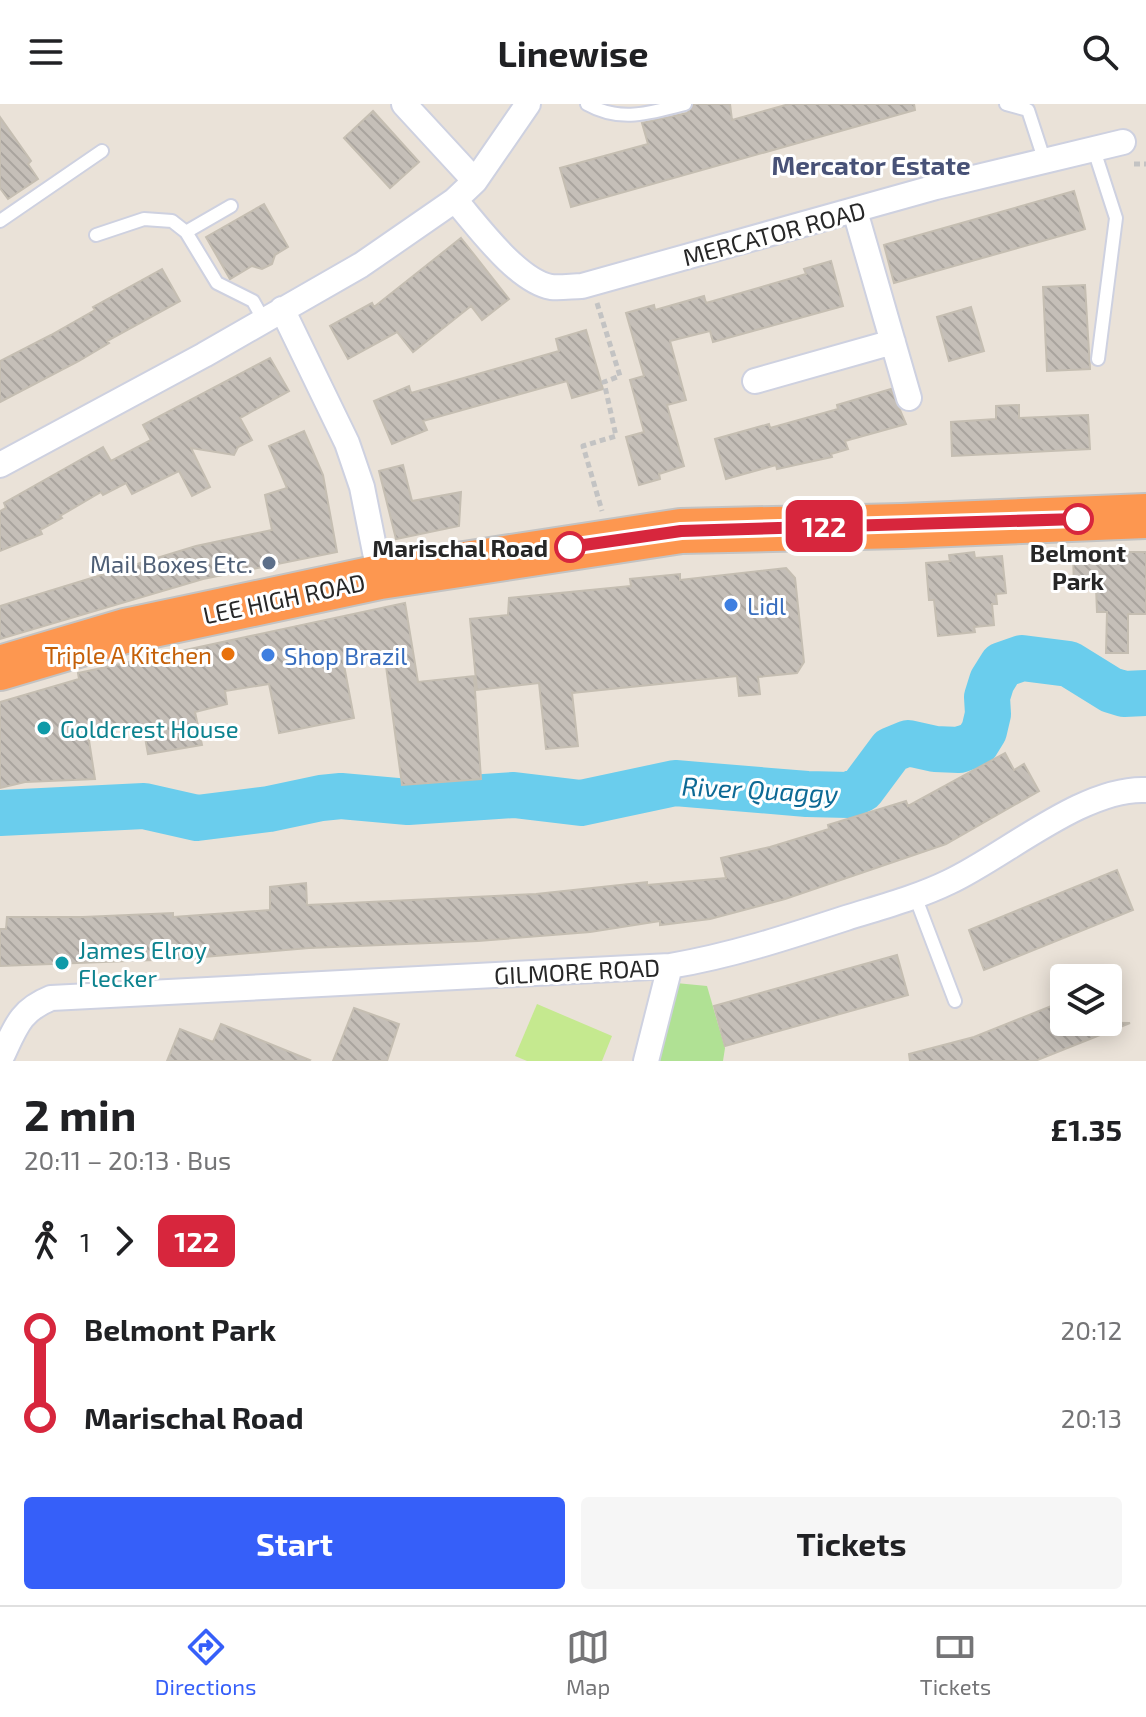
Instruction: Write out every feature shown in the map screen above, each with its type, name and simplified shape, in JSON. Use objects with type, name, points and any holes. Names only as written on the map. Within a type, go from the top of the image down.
[{"type":"highway","name":"LEE HIGH ROAD","points":[[0,668],[125,631],[380,577],[681,531],[1146,516]]},
{"type":"street","points":[[404,104],[475,181]]},
{"type":"street","points":[[0,465],[204,355],[361,265],[455,200],[475,181],[528,104]]},
{"type":"street","name":"MERCATOR ROAD","points":[[455,200],[507,257],[527,275],[550,287],[590,283],[936,187],[1123,142]]},
{"type":"street","points":[[855,211],[909,398]]},
{"type":"street","points":[[273,314],[347,443],[362,487],[380,577]]},
{"type":"street","points":[[755,381],[893,342]]},
{"type":"street","name":"GILMORE ROAD","points":[[8,1056],[20,1020],[33,1005],[51,998],[670,966],[761,944],[915,896],[982,864],[1021,838],[1056,820],[1117,794],[1146,790]]},
{"type":"street","points":[[646,1061],[670,966]]},
{"type":"lane","points":[[587,104],[619,116],[637,117],[685,104]]},
{"type":"lane","points":[[1006,104],[1028,110],[1045,162]]},
{"type":"lane","points":[[1094,150],[1116,218],[1098,359]]},
{"type":"lane","points":[[0,221],[102,151]]},
{"type":"lane","points":[[186,232],[231,206]]},
{"type":"lane","points":[[96,235],[144,219],[172,221],[186,232],[217,283],[273,314]]},
{"type":"lane","points":[[915,896],[955,1001]]},
{"type":"path","points":[[590,283],[620,376],[604,382],[616,436],[583,446],[603,513]]},
{"type":"green space","points":[[676,983],[707,986],[725,1048],[723,1061],[660,1061]]},
{"type":"green space","points":[[537,1004],[612,1036],[602,1061],[527,1061],[515,1056]]},
{"type":"building","points":[[694,104],[730,104],[732,120],[789,104],[914,104],[915,110],[571,207],[560,168],[648,144],[642,123],[687,113]]},
{"type":"building","points":[[373,111],[419,162],[390,188],[344,138]]},
{"type":"building","points":[[0,117],[31,161],[28,164],[38,179],[8,199],[0,188]]},
{"type":"building","points":[[1074,191],[1085,229],[894,283],[884,245]]},
{"type":"building","points":[[264,204],[288,247],[275,255],[272,264],[262,269],[252,266],[230,279],[206,237]]},
{"type":"building","points":[[461,238],[509,299],[482,320],[471,306],[413,352],[397,332],[348,359],[330,326],[372,303],[374,307]]},
{"type":"building","points":[[831,261],[843,306],[713,342],[710,331],[670,341],[686,400],[667,405],[684,466],[659,474],[660,479],[639,485],[626,437],[644,432],[630,380],[644,376],[626,313],[654,305],[655,310],[704,296],[706,303],[806,274],[804,269]]},
{"type":"building","points":[[162,269],[180,301],[107,341],[109,343],[79,361],[0,402],[0,361],[51,335],[95,310],[93,307]]},
{"type":"building","points":[[1085,285],[1090,369],[1047,371],[1043,287]]},
{"type":"building","points":[[971,307],[984,351],[949,361],[937,317]]},
{"type":"building","points":[[586,330],[603,389],[572,398],[567,381],[423,421],[427,430],[392,444],[374,401],[409,386],[411,393],[559,351],[556,339]]},
{"type":"building","points":[[270,358],[289,391],[240,418],[252,440],[238,447],[234,455],[191,448],[210,487],[192,496],[179,471],[132,494],[126,483],[103,495],[101,492],[60,516],[62,518],[40,530],[42,534],[0,551],[0,511],[6,508],[4,503],[103,447],[111,461],[151,440],[143,425]]},
{"type":"building","points":[[891,389],[906,424],[845,441],[848,449],[831,454],[832,457],[777,469],[776,465],[726,479],[715,439],[838,409],[837,405]]},
{"type":"building","points":[[1019,405],[1019,418],[1088,415],[1090,449],[952,456],[951,422],[996,419],[996,406]]},
{"type":"building","points":[[304,431],[323,475],[337,552],[203,579],[0,639],[0,606],[196,546],[272,530],[265,495],[287,488],[269,446]]},
{"type":"building","points":[[403,465],[412,501],[461,492],[459,526],[396,539],[379,471]]},
{"type":"building","points":[[974,552],[975,558],[1002,556],[1006,593],[996,594],[997,604],[992,604],[994,625],[974,627],[975,632],[938,636],[934,600],[929,600],[926,563],[950,561],[949,555]]},
{"type":"building","points":[[1073,552],[1146,552],[1146,614],[1128,614],[1128,653],[1106,653],[1107,612],[1097,612],[1096,587],[1074,588]]},
{"type":"building","points":[[786,568],[795,578],[804,662],[797,673],[758,677],[760,694],[739,696],[737,676],[572,693],[578,746],[546,749],[539,683],[477,690],[470,619],[508,615],[509,598],[631,586],[630,579],[680,574],[680,580]]},
{"type":"building","points":[[405,603],[418,682],[474,676],[481,779],[402,785],[384,651],[343,660],[354,718],[279,733],[269,684],[225,691],[227,704],[195,712],[202,745],[148,754],[143,726],[88,734],[95,779],[25,782],[0,788],[0,702],[79,679],[78,673]]},
{"type":"building","points":[[1005,753],[1014,770],[1024,764],[1039,791],[946,844],[785,899],[710,919],[660,925],[660,921],[590,932],[478,941],[309,948],[180,959],[0,966],[0,929],[6,929],[7,917],[173,913],[173,917],[270,910],[270,887],[306,883],[307,905],[536,894],[647,882],[647,885],[726,878],[721,858],[829,829],[828,825],[906,801],[908,806]]},
{"type":"building","points":[[1117,870],[1133,910],[984,970],[969,930]]},
{"type":"building","points":[[897,955],[908,995],[725,1046],[714,1006]]},
{"type":"building","points":[[1050,1007],[1050,1036],[1098,1036],[1035,1061],[910,1061],[909,1054],[974,1037]]},
{"type":"building","points":[[354,1008],[399,1024],[387,1061],[333,1061]]},
{"type":"building","points":[[221,1024],[310,1060],[167,1061],[180,1029],[213,1042]]},
{"type":"waterway","name":"River Quaggy","points":[[0,813],[144,806],[197,818],[341,796],[408,802],[514,795],[581,803],[675,783],[849,795],[862,789],[891,750],[908,743],[959,750],[976,744],[984,731],[988,714],[987,697],[992,681],[1002,665],[1022,658],[1069,664],[1111,690],[1124,694],[1146,693]]},
{"type":"bus line","name":"122","points":[[570,547],[681,531],[1078,519]]},
{"type":"place","name":"Belmont Park","points":[[1078,519]]},
{"type":"place","name":"Marischal Road","points":[[570,547]]},
{"type":"place","name":"Mail Boxes Etc.","points":[[269,563]]},
{"type":"place","name":"Lidl","points":[[731,605]]},
{"type":"place","name":"Triple A Kitchen","points":[[228,654]]},
{"type":"place","name":"Shop Brazil","points":[[268,655]]},
{"type":"place","name":"Goldcrest House","points":[[44,728]]},
{"type":"place","name":"James Elroy Flecker","points":[[62,963]]},
{"type":"district","name":"Mercator Estate","points":[[871,164]]}]
